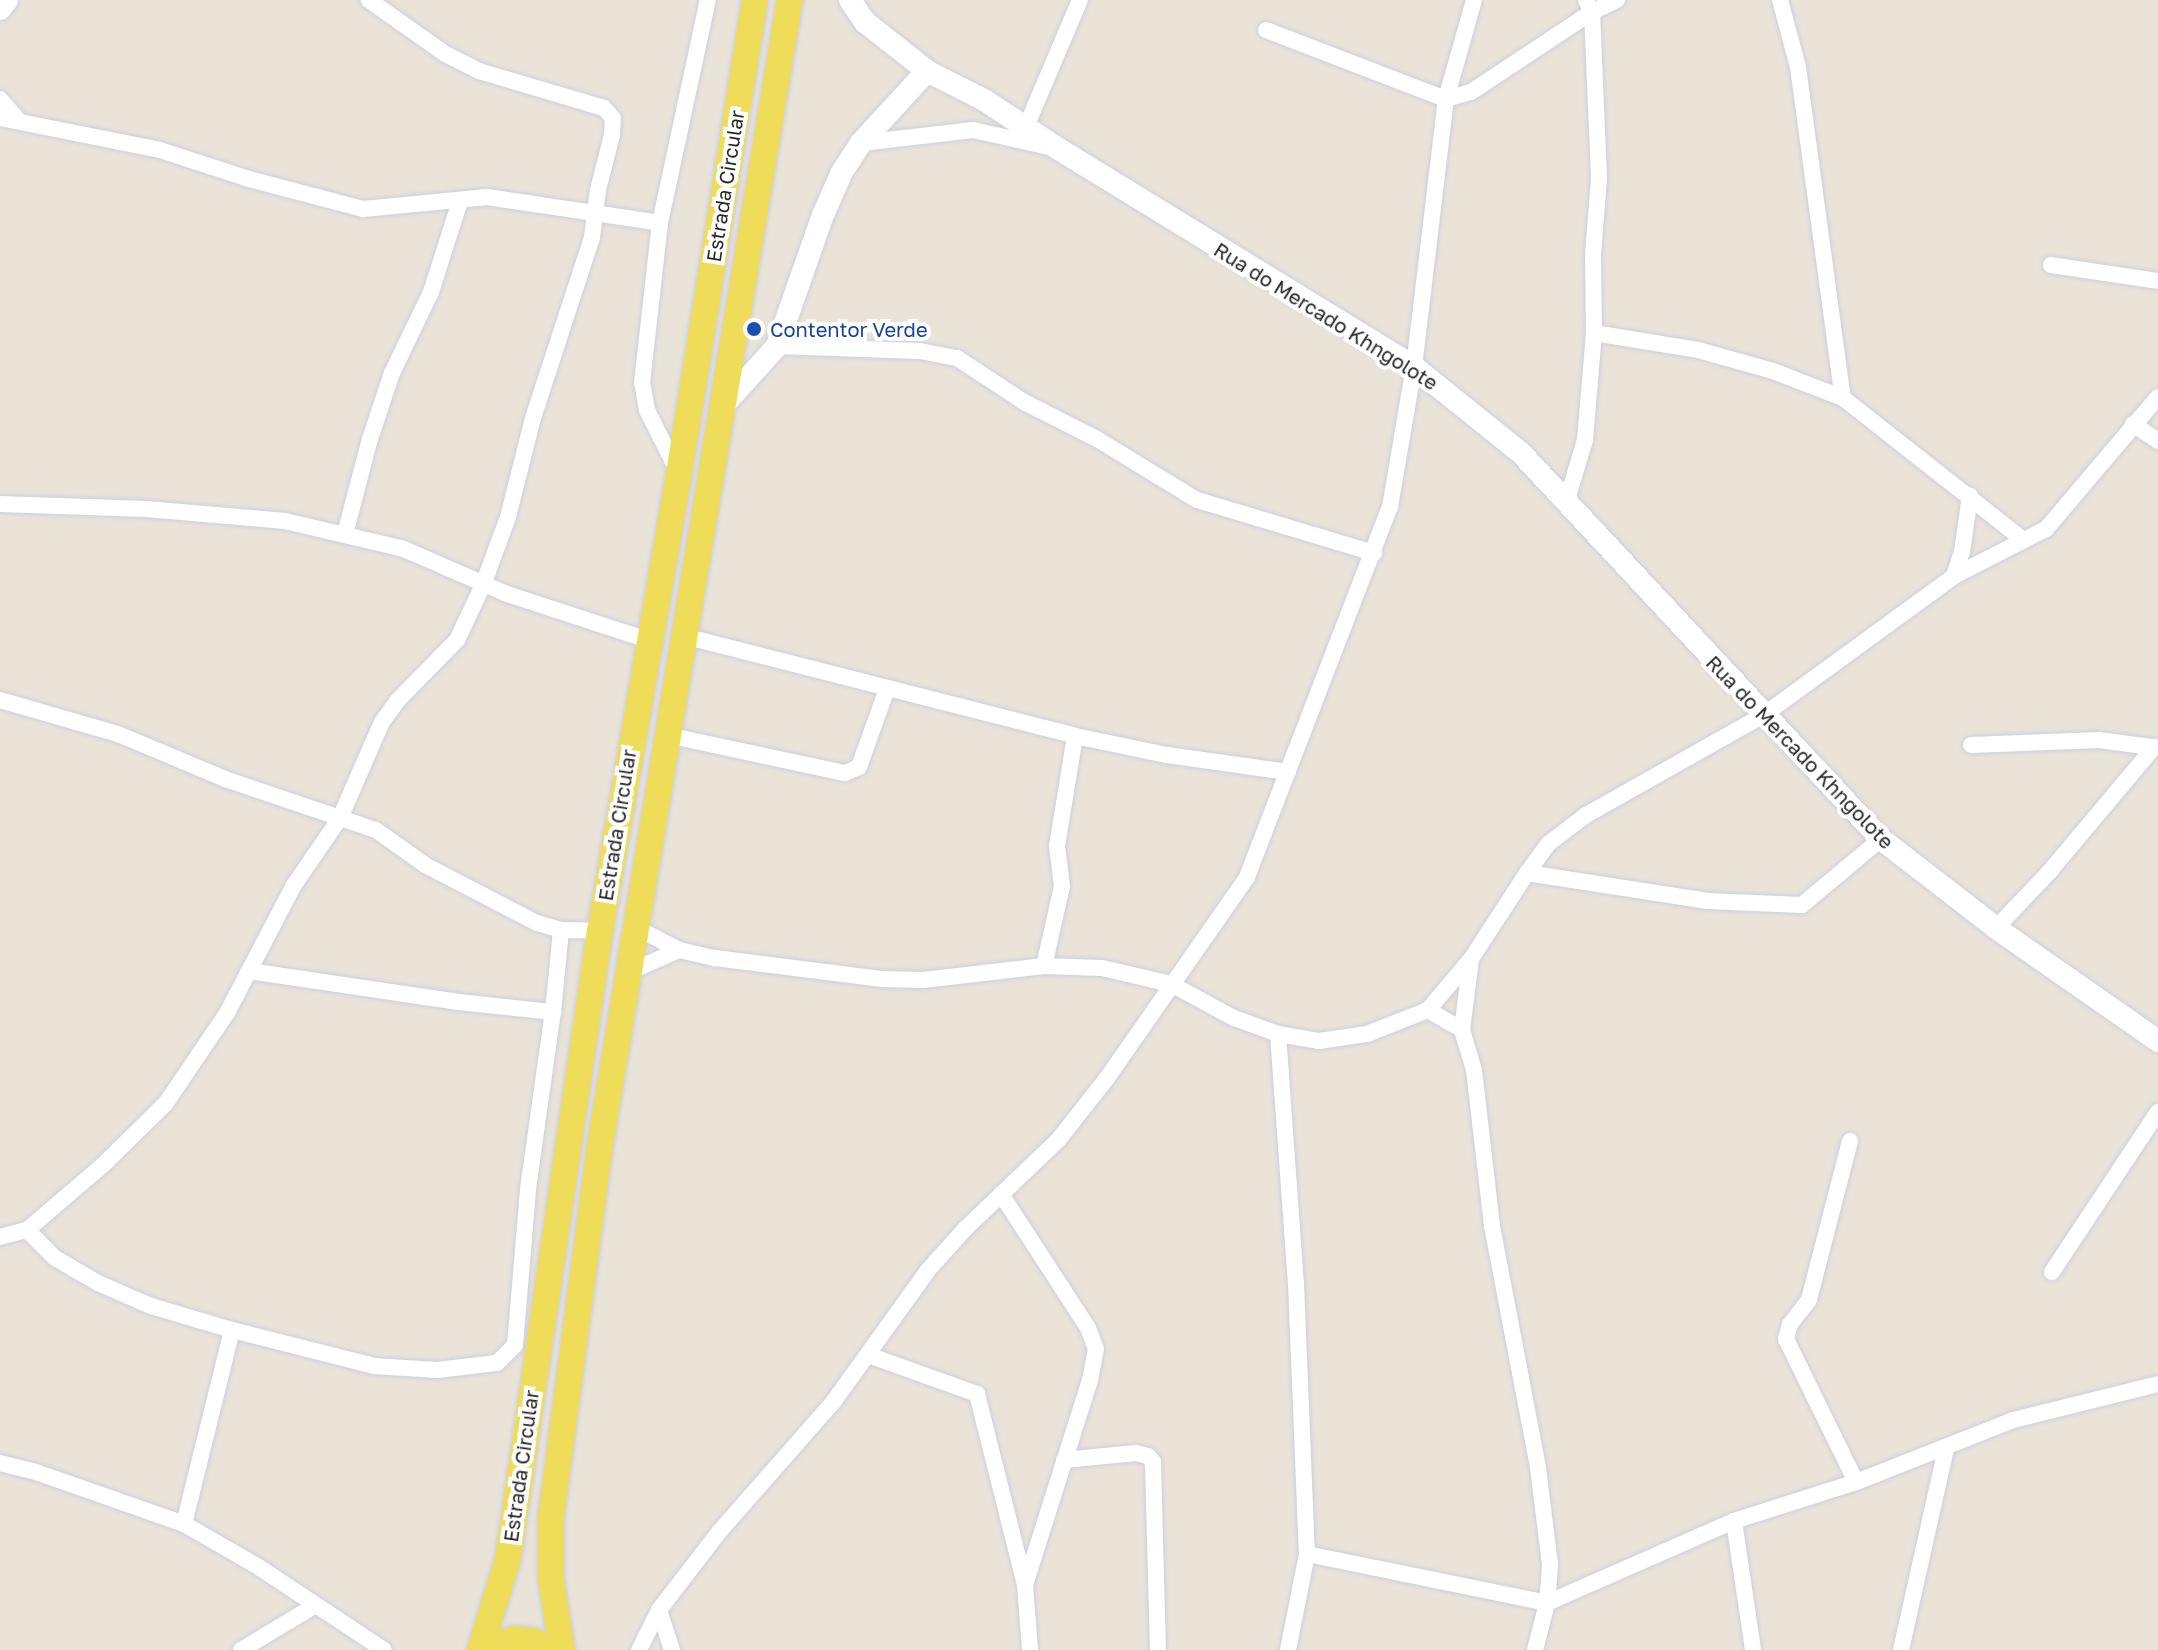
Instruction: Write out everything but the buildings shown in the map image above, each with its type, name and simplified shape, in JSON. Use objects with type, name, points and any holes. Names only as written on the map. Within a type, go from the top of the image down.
[{"type":"main road","name":"Estrada Circular","points":[[483,1650],[508,1559],[600,931],[679,474],[755,0]]},
{"type":"main road","name":"Estrada Circular","points":[[562,1650],[551,1578],[551,1518],[627,973],[790,0]]},
{"type":"main road","points":[[483,1650],[514,1639],[533,1641],[551,1650]]},
{"type":"street","points":[[0,9],[7,0]]},
{"type":"street","points":[[0,1237],[27,1230],[104,1164],[166,1103],[227,1013],[294,885],[340,818],[382,722],[397,701],[457,640],[483,585],[508,517],[533,418],[597,211],[613,118],[604,108],[479,71],[444,53],[369,0]]},
{"type":"street","points":[[679,474],[647,410],[642,383],[660,223],[708,0]]},
{"type":"street","name":"Rua do Mercado Khngolote","points":[[850,0],[865,22],[927,71],[1026,127],[1414,367],[1521,453],[1881,839],[1996,928],[2158,1041]]},
{"type":"street","points":[[1026,127],[1080,0]]},
{"type":"street","points":[[639,1650],[659,1610],[719,1532],[834,1401],[928,1270],[1059,1139],[1107,1078],[1247,877],[1390,507],[1414,367],[1446,99],[1474,0]]},
{"type":"street","points":[[1266,30],[1446,99],[1471,92],[1589,6],[1617,0]]},
{"type":"street","points":[[1780,0],[1798,67],[1843,398]]},
{"type":"street","points":[[1567,500],[1585,440],[1594,333],[1593,255],[1599,178],[1589,6]]},
{"type":"street","points":[[722,407],[777,346],[823,215],[842,172],[861,143],[927,71]]},
{"type":"street","points":[[0,99],[19,121]]},
{"type":"street","points":[[0,118],[160,150],[249,179],[363,209],[487,197],[597,211],[660,223]]},
{"type":"street","points":[[861,143],[973,130],[1057,148]]},
{"type":"street","points":[[345,534],[392,373],[431,292],[460,201]]},
{"type":"street","points":[[2051,265],[2158,281]]},
{"type":"street","points":[[1594,333],[1698,350],[1773,371],[1843,398],[2022,539]]},
{"type":"street","points":[[777,346],[920,351],[957,358],[1024,402],[1097,439],[1197,500],[1374,553]]},
{"type":"street","points":[[635,927],[679,950],[744,963],[834,971],[881,979],[923,980],[1044,966],[1102,968],[1171,984],[1234,1018],[1278,1034],[1319,1041],[1367,1034],[1428,1010],[1471,959],[1548,844],[1586,815],[1765,714],[1954,576],[2046,529],[2158,397]]},
{"type":"street","points":[[2133,424],[2158,441]]},
{"type":"street","points":[[1954,576],[1962,552],[1970,496]]},
{"type":"street","points":[[0,504],[225,514],[285,521],[404,549],[483,585],[648,640]]},
{"type":"street","points":[[684,636],[1075,736],[1167,755],[1288,772]]},
{"type":"street","points":[[667,735],[845,773],[859,767],[887,689]]},
{"type":"street","points":[[0,700],[118,734],[225,779],[376,830],[425,865],[537,923],[561,930],[600,931]]},
{"type":"street","points":[[1044,966],[1062,886],[1057,846],[1075,736]]},
{"type":"street","points":[[1971,745],[2052,739],[2099,740],[2156,748]]},
{"type":"street","points":[[1996,928],[2050,871],[2156,748]]},
{"type":"street","points":[[1527,873],[1708,901],[1802,905],[1881,839]]},
{"type":"street","points":[[27,1230],[55,1258],[98,1283],[151,1306],[232,1330],[374,1366],[437,1370],[497,1363],[515,1345],[528,1189],[553,1012],[561,930]]},
{"type":"street","points":[[627,973],[679,950]]},
{"type":"street","points":[[1471,959],[1462,1030],[1476,1083],[1492,1226],[1538,1468],[1550,1564],[1547,1603],[1535,1650]]},
{"type":"street","points":[[249,971],[413,996],[553,1012]]},
{"type":"street","points":[[1428,1010],[1462,1030]]},
{"type":"street","points":[[1278,1034],[1296,1283],[1307,1554],[1288,1650]]},
{"type":"street","points":[[2052,1272],[2158,1112]]},
{"type":"street","points":[[1850,1141],[1809,1300],[1790,1324],[1786,1339],[1856,1482]]},
{"type":"street","points":[[1001,1194],[1088,1328],[1096,1349],[1090,1380],[1025,1585]]},
{"type":"street","points":[[184,1524],[232,1330]]},
{"type":"street","points":[[868,1355],[977,1394],[1025,1585],[1030,1650]]},
{"type":"street","points":[[1307,1554],[1547,1603],[1652,1554],[1734,1521],[1856,1482],[2013,1420],[2158,1384]]},
{"type":"street","points":[[1901,1650],[1946,1449]]},
{"type":"street","points":[[1064,1460],[1136,1453],[1148,1456],[1153,1462],[1158,1650]]},
{"type":"street","points":[[0,1463],[33,1471],[184,1524],[257,1566],[384,1650]]},
{"type":"street","points":[[1734,1521],[1753,1650]]},
{"type":"street","points":[[241,1650],[314,1606]]},
{"type":"street","points":[[659,1610],[672,1650]]},
{"type":"place","name":"Contentor Verde","points":[[754,329]]}]
